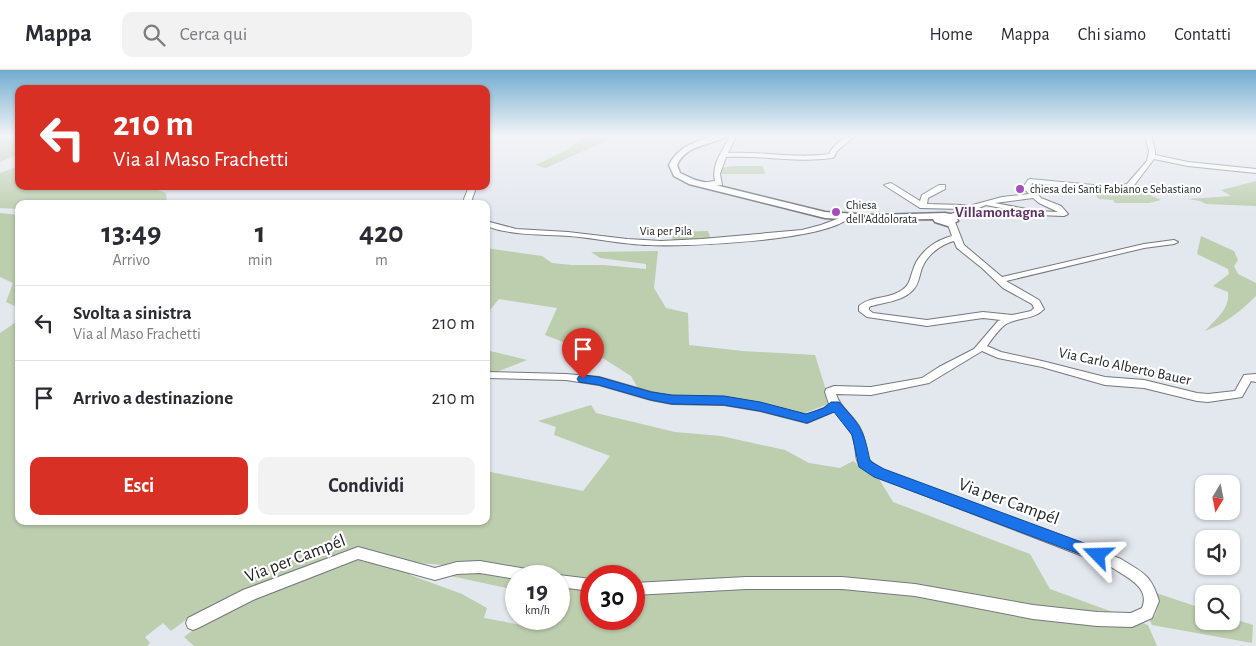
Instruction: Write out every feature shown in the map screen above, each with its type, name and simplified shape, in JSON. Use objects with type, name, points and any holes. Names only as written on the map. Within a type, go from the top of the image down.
[{"type":"street","points":[[674,162],[673,165],[677,174],[703,185],[825,215],[845,218],[937,216],[941,221],[952,220],[968,209],[995,199],[1007,196],[1035,196]]},
{"type":"street","points":[[703,185],[719,183],[717,174],[720,162]]},
{"type":"street","points":[[984,203],[1037,213],[1064,214],[1059,207],[1041,202],[1035,196],[1027,187],[1030,180],[1114,189],[1128,186],[1147,162]]},
{"type":"street","points":[[1178,162],[1256,171]]},
{"type":"street","points":[[888,185],[923,206],[963,207],[968,209]]},
{"type":"street","points":[[923,206],[925,197],[942,187]]},
{"type":"street","name":"Via per Pila","points":[[490,224],[505,230],[538,234],[567,234],[647,244],[677,244],[800,234],[826,227],[845,218]]},
{"type":"street","points":[[490,375],[566,377],[599,381],[672,400],[724,401],[760,407],[807,419],[828,411],[835,405],[830,392],[834,390],[871,391],[918,384],[981,347],[998,325],[1013,318],[1038,311],[1039,306],[1032,298],[1006,286],[960,246],[952,220]]},
{"type":"street","points":[[956,238],[946,239],[924,256],[918,266],[916,278],[910,289],[901,294],[864,306],[864,311],[870,315],[927,323],[983,315],[1013,318]]},
{"type":"street","points":[[1000,280],[1135,248],[1174,242]]},
{"type":"street","name":"Via Carlo Alberto Bauer","points":[[981,347],[998,355],[1042,364],[1105,381],[1144,384],[1196,397],[1208,398],[1238,394],[1248,377],[1256,378]]},
{"type":"street","name":"Via per Campél","points":[[645,588],[746,583],[873,585],[1033,612],[1103,620],[1132,620],[1147,613],[1150,608],[1151,595],[1145,583],[1116,563],[1057,538],[879,473],[868,467],[862,460],[856,431],[835,405]]},
{"type":"street","name":"Via per Campél","points":[[193,623],[248,595],[358,553],[435,574],[457,568],[480,567],[505,571]]},
{"type":"green space","points":[[542,162],[559,162],[546,168],[536,165]]},
{"type":"green space","points":[[763,166],[765,174],[720,174],[720,168]]},
{"type":"green space","points":[[15,167],[15,190],[158,190],[166,193],[167,200],[15,200],[15,209],[0,208],[0,173]]},
{"type":"green space","points":[[1256,181],[1256,206],[1206,204],[1188,199],[1231,196],[1221,190]]},
{"type":"green space","points":[[1129,187],[1161,200],[1149,203],[1115,203],[1113,200],[1099,199],[1090,189],[1112,191]]},
{"type":"green space","points":[[0,213],[15,215],[15,306],[6,302],[13,283],[0,277]]},
{"type":"green space","points":[[708,231],[711,240],[674,242],[670,232]]},
{"type":"green space","points":[[1201,236],[1234,251],[1238,260],[1234,266],[1238,274],[1256,283],[1256,296],[1250,302],[1226,321],[1205,331],[1225,309],[1227,304],[1228,292],[1213,286],[1229,274],[1228,269],[1197,254]]},
{"type":"green space","points":[[490,249],[542,256],[552,263],[646,269],[646,264],[600,258],[591,252],[658,251],[654,288],[666,308],[688,313],[689,345],[743,351],[815,355],[830,403],[803,414],[728,397],[675,397],[639,390],[631,376],[601,357],[545,335],[557,308],[499,299],[490,310]]},
{"type":"green space","points":[[15,323],[15,525],[490,525],[490,472],[583,491],[610,456],[554,435],[556,427],[538,421],[591,405],[596,413],[675,432],[721,436],[785,450],[809,463],[840,468],[853,461],[879,479],[893,502],[1030,554],[1050,589],[1148,625],[1157,646],[194,646],[184,637],[196,628],[187,619],[171,631],[163,623],[145,637],[150,643],[147,646],[0,646],[0,333]]},
{"type":"green space","points":[[490,351],[527,360],[490,374]]},
{"type":"green space","points":[[1156,593],[1195,606],[1195,630],[1240,630],[1240,621],[1253,625],[1252,643],[1152,625],[1149,619],[1155,616],[1158,606]]},
{"type":"place","name":"chiesa dei Santi Fabiano e Sebastiano","points":[[1020,189]]},
{"type":"place","name":"Chiesa dell'Addolorata","points":[[836,212]]},
{"type":"district","name":"Villamontagna","points":[[1000,212]]},
{"type":"route","points":[[583,379],[599,381],[672,400],[724,401],[760,407],[807,419],[828,411],[835,405],[854,426],[858,435],[862,460],[868,467],[879,473],[1057,538],[1098,555]]}]
